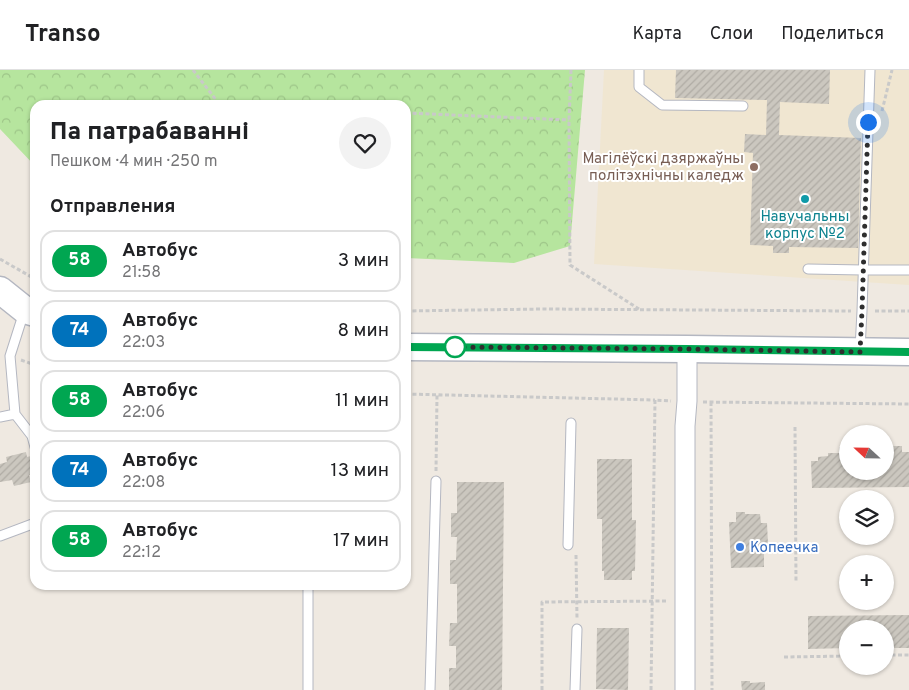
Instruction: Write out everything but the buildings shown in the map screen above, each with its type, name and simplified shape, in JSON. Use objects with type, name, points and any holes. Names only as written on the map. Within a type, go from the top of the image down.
[{"type":"main road","points":[[0,290],[30,311]]},
{"type":"main road","points":[[411,347],[909,352]]},
{"type":"street","points":[[685,690],[687,349]]},
{"type":"lane","points":[[639,70],[638,87],[662,105],[743,106]]},
{"type":"lane","points":[[860,352],[870,70]]},
{"type":"lane","points":[[808,269],[909,270]]},
{"type":"lane","points":[[30,311],[10,356],[15,414],[30,433]]},
{"type":"lane","points":[[0,417],[15,414]]},
{"type":"lane","points":[[568,545],[571,423]]},
{"type":"lane","points":[[430,690],[436,482]]},
{"type":"lane","points":[[0,536],[30,525]]},
{"type":"lane","points":[[308,590],[308,690]]},
{"type":"lane","points":[[575,690],[577,629]]},
{"type":"path","points":[[193,70],[216,100]]},
{"type":"path","points":[[571,70],[569,120],[570,265],[639,310]]},
{"type":"path","points":[[411,112],[569,120]]},
{"type":"path","points":[[0,259],[30,276]]},
{"type":"path","points":[[411,310],[909,311]]},
{"type":"path","points":[[411,394],[711,402],[909,404]]},
{"type":"path","points":[[436,482],[437,395]]},
{"type":"path","points":[[651,690],[655,400]]},
{"type":"path","points":[[711,402],[712,690]]},
{"type":"path","points":[[795,427],[796,583]]},
{"type":"path","points":[[568,545],[576,545],[577,629]]},
{"type":"path","points":[[894,656],[909,655]]},
{"type":"path","points":[[784,657],[839,656]]},
{"type":"shaded area","name":"Магілёўскі дзяржаўны політэхнічны каледж","points":[[604,70],[909,70],[909,285],[594,264]]},
{"type":"green space","points":[[0,70],[585,70],[570,246],[514,263],[411,258],[411,100],[30,100],[30,161],[0,129]]},
{"type":"bus line","name":"58","points":[[411,347],[909,352]]},
{"type":"place","name":"Магілёўскі дзяржаўны політэхнічны каледж","points":[[754,167]]},
{"type":"place","name":"Навучальны корпус №2","points":[[805,199]]},
{"type":"place","name":"Копеечка","points":[[740,547]]},
{"type":"route","points":[[455,347],[860,352],[868,122]]}]
